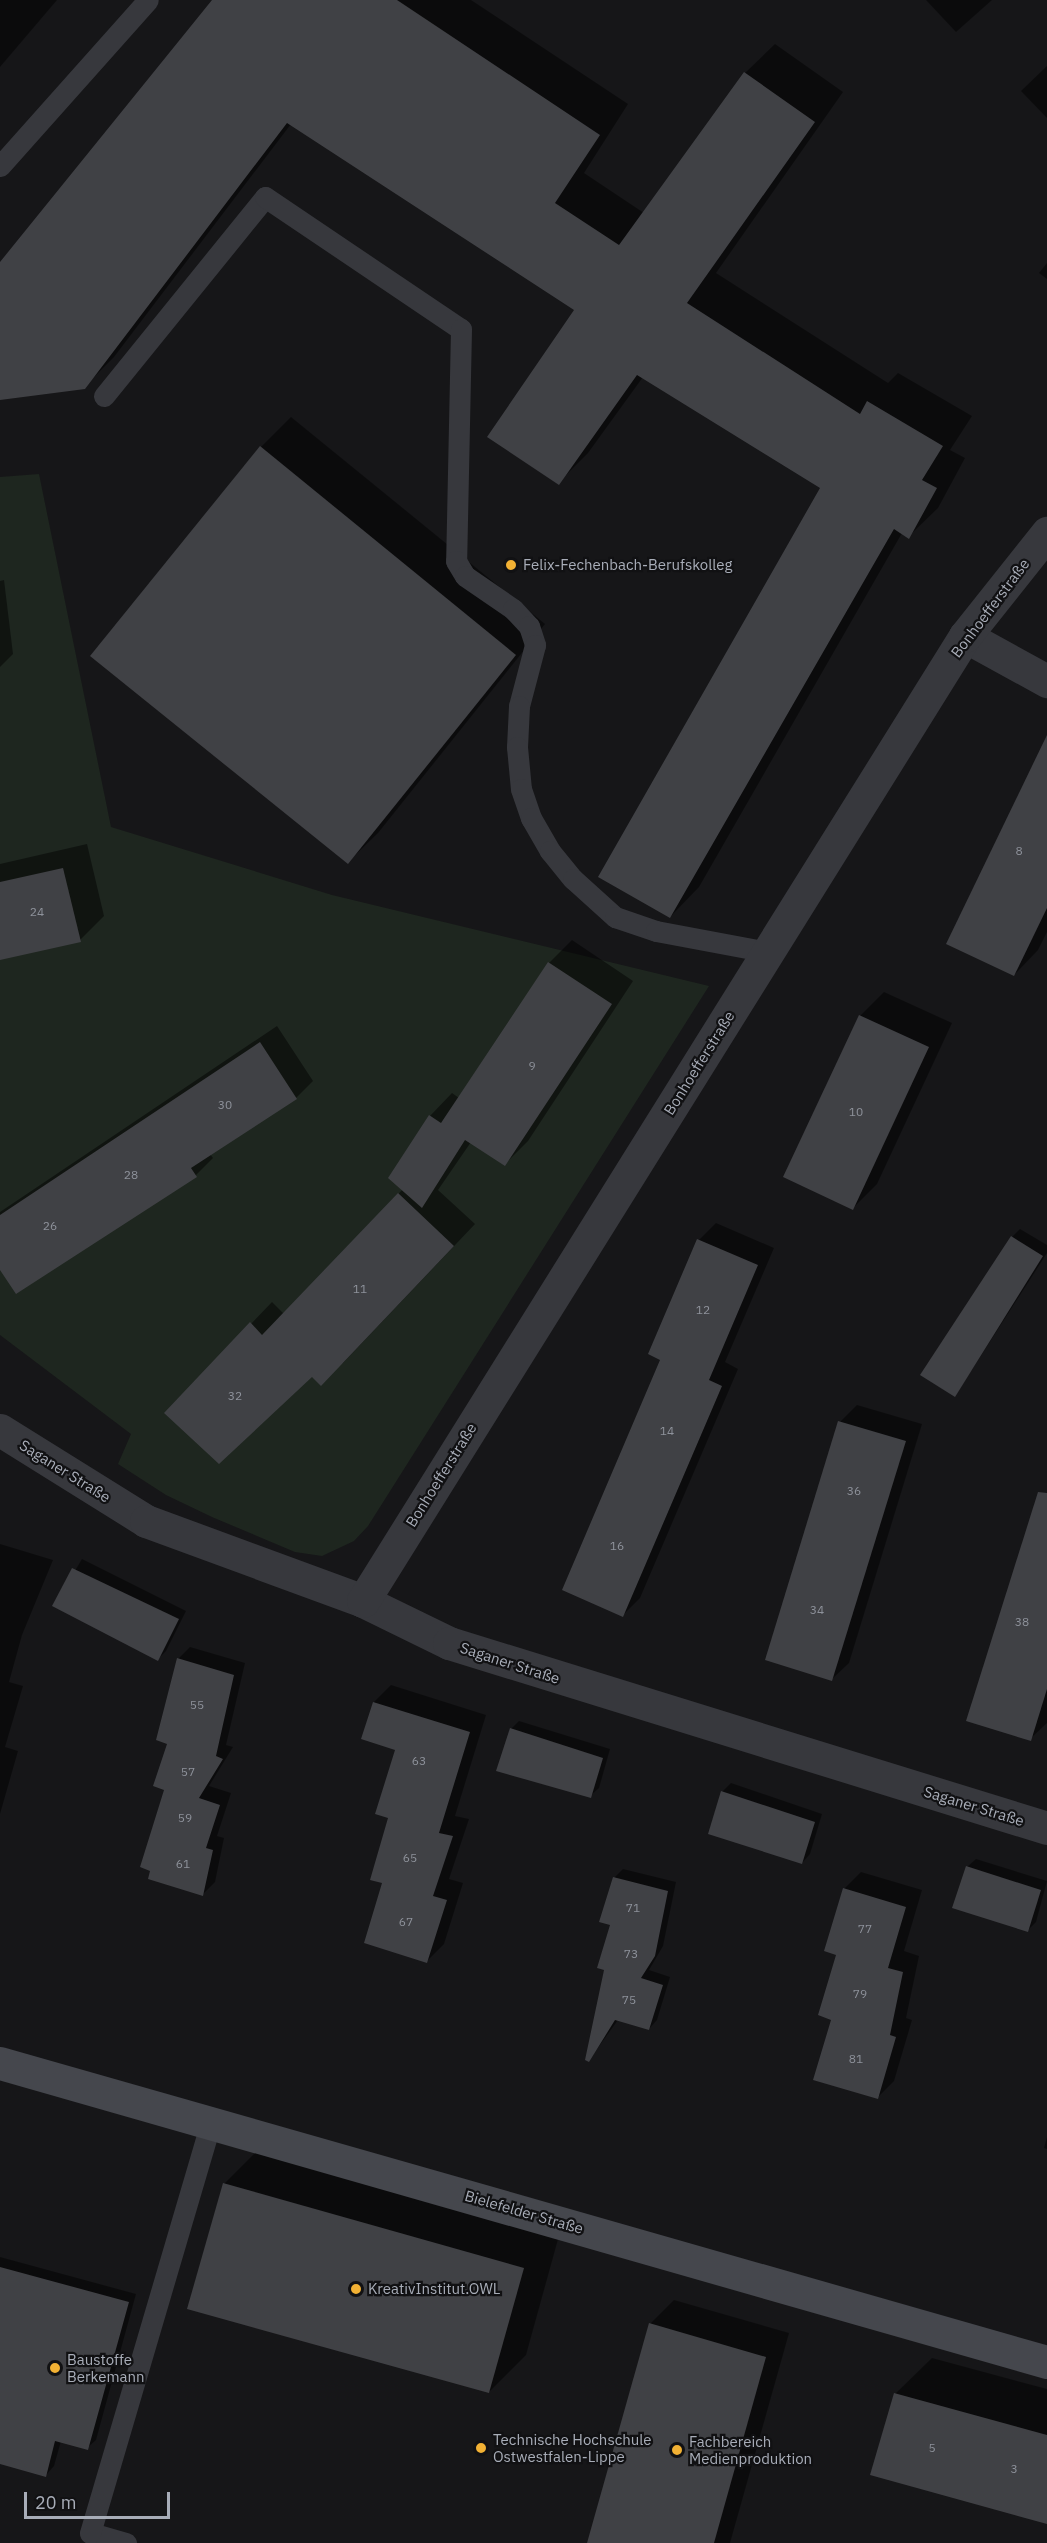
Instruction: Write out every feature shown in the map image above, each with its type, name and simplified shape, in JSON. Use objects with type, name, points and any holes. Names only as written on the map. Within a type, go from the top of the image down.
[{"type":"main road","name":"Bielefelder Straße","points":[[0,2063],[1047,2362]]},
{"type":"street","name":"Bonhoefferstraße","points":[[363,1601],[965,636],[1047,533]]},
{"type":"street","points":[[965,636],[1047,681]]},
{"type":"street","name":"Saganer Straße","points":[[0,1430],[146,1521],[363,1601],[449,1643],[1047,1828]]},
{"type":"lane","points":[[0,166],[148,0]]},
{"type":"lane","points":[[104,396],[265,197],[462,329],[456,561],[465,576],[513,609],[529,627],[535,645],[519,706],[517,747],[521,789],[531,818],[550,851],[573,879],[615,917],[656,931],[768,952]]},
{"type":"lane","points":[[126,2543],[90,2533],[211,2122]]},
{"type":"shaded area","points":[[39,474],[111,827],[332,895],[709,986],[368,1526],[354,1541],[322,1556],[295,1552],[212,1517],[166,1495],[118,1464],[131,1434],[0,1335],[0,477]]},
{"type":"building","points":[[212,0],[397,0],[600,135],[555,203],[619,245],[744,72],[815,122],[687,303],[860,414],[867,401],[943,446],[922,480],[937,488],[909,539],[894,529],[670,918],[598,877],[820,488],[637,375],[559,485],[487,437],[574,310],[287,123],[85,389],[0,400],[0,262]]},
{"type":"building","points":[[260,446],[516,655],[348,864],[90,656]]},
{"type":"building","points":[[1047,735],[1047,908],[1014,976],[946,944]]},
{"type":"building","points":[[63,868],[81,942],[0,960],[0,882]]},
{"type":"building","points":[[548,962],[612,1004],[505,1166],[465,1140],[422,1208],[388,1178],[429,1115],[441,1123]]},
{"type":"building","points":[[859,1015],[929,1047],[853,1210],[783,1177]]},
{"type":"building","points":[[260,1042],[297,1099],[191,1168],[197,1177],[16,1294],[0,1270],[0,1215]]},
{"type":"building","points":[[398,1193],[454,1246],[321,1386],[312,1377],[219,1464],[164,1413],[250,1322],[262,1335]]},
{"type":"building","points":[[1011,1236],[1043,1256],[955,1397],[920,1375]]},
{"type":"building","points":[[697,1239],[758,1265],[709,1380],[722,1386],[623,1617],[562,1590],[660,1360],[648,1354]]},
{"type":"building","points":[[838,1421],[906,1441],[832,1681],[765,1660]]},
{"type":"building","points":[[1038,1492],[1047,1493],[1047,1689],[1031,1741],[966,1721]]},
{"type":"building","points":[[72,1568],[179,1619],[158,1661],[52,1606]]},
{"type":"building","points":[[177,1658],[234,1675],[216,1756],[223,1759],[199,1798],[220,1805],[206,1848],[213,1850],[203,1896],[148,1879],[150,1871],[140,1867],[164,1790],[153,1786],[167,1744],[156,1740]]},
{"type":"building","points":[[373,1702],[470,1732],[439,1833],[453,1836],[433,1896],[447,1900],[427,1963],[364,1943],[382,1883],[370,1880],[388,1818],[375,1814],[395,1750],[361,1739]]},
{"type":"building","points":[[510,1728],[603,1758],[591,1798],[496,1771]]},
{"type":"building","points":[[721,1791],[815,1822],[802,1864],[708,1834]]},
{"type":"building","points":[[966,1866],[1041,1890],[1028,1932],[952,1908]]},
{"type":"building","points":[[613,1877],[668,1891],[655,1956],[641,1978],[663,1985],[649,2030],[615,2020],[589,2062],[585,2060],[604,1970],[597,1968],[610,1925],[599,1922]]},
{"type":"building","points":[[843,1888],[906,1907],[888,1968],[903,1972],[890,2035],[896,2037],[878,2099],[813,2080],[831,2020],[818,2015],[836,1955],[824,1951]]},
{"type":"building","name":"KreativInstitut.OWL","points":[[223,2183],[524,2268],[489,2393],[187,2309]]},
{"type":"building","name":"Baustoffe Berkemann","points":[[0,2267],[129,2302],[88,2450],[55,2441],[46,2477],[0,2464]]},
{"type":"building","name":"Fachbereich Medienproduktion","points":[[649,2323],[766,2357],[714,2543],[587,2543]]},
{"type":"building","points":[[894,2393],[1047,2435],[1047,2524],[870,2475]]},
{"type":"place","name":"Felix-Fechenbach-Berufskolleg","points":[[511,565]]},
{"type":"place","name":"KreativInstitut.OWL","points":[[356,2289]]},
{"type":"place","name":"Baustoffe Berkemann","points":[[55,2368]]},
{"type":"place","name":"Technische Hochschule Ostwestfalen-Lippe","points":[[481,2448]]},
{"type":"place","name":"Fachbereich Medienproduktion","points":[[677,2450]]}]
